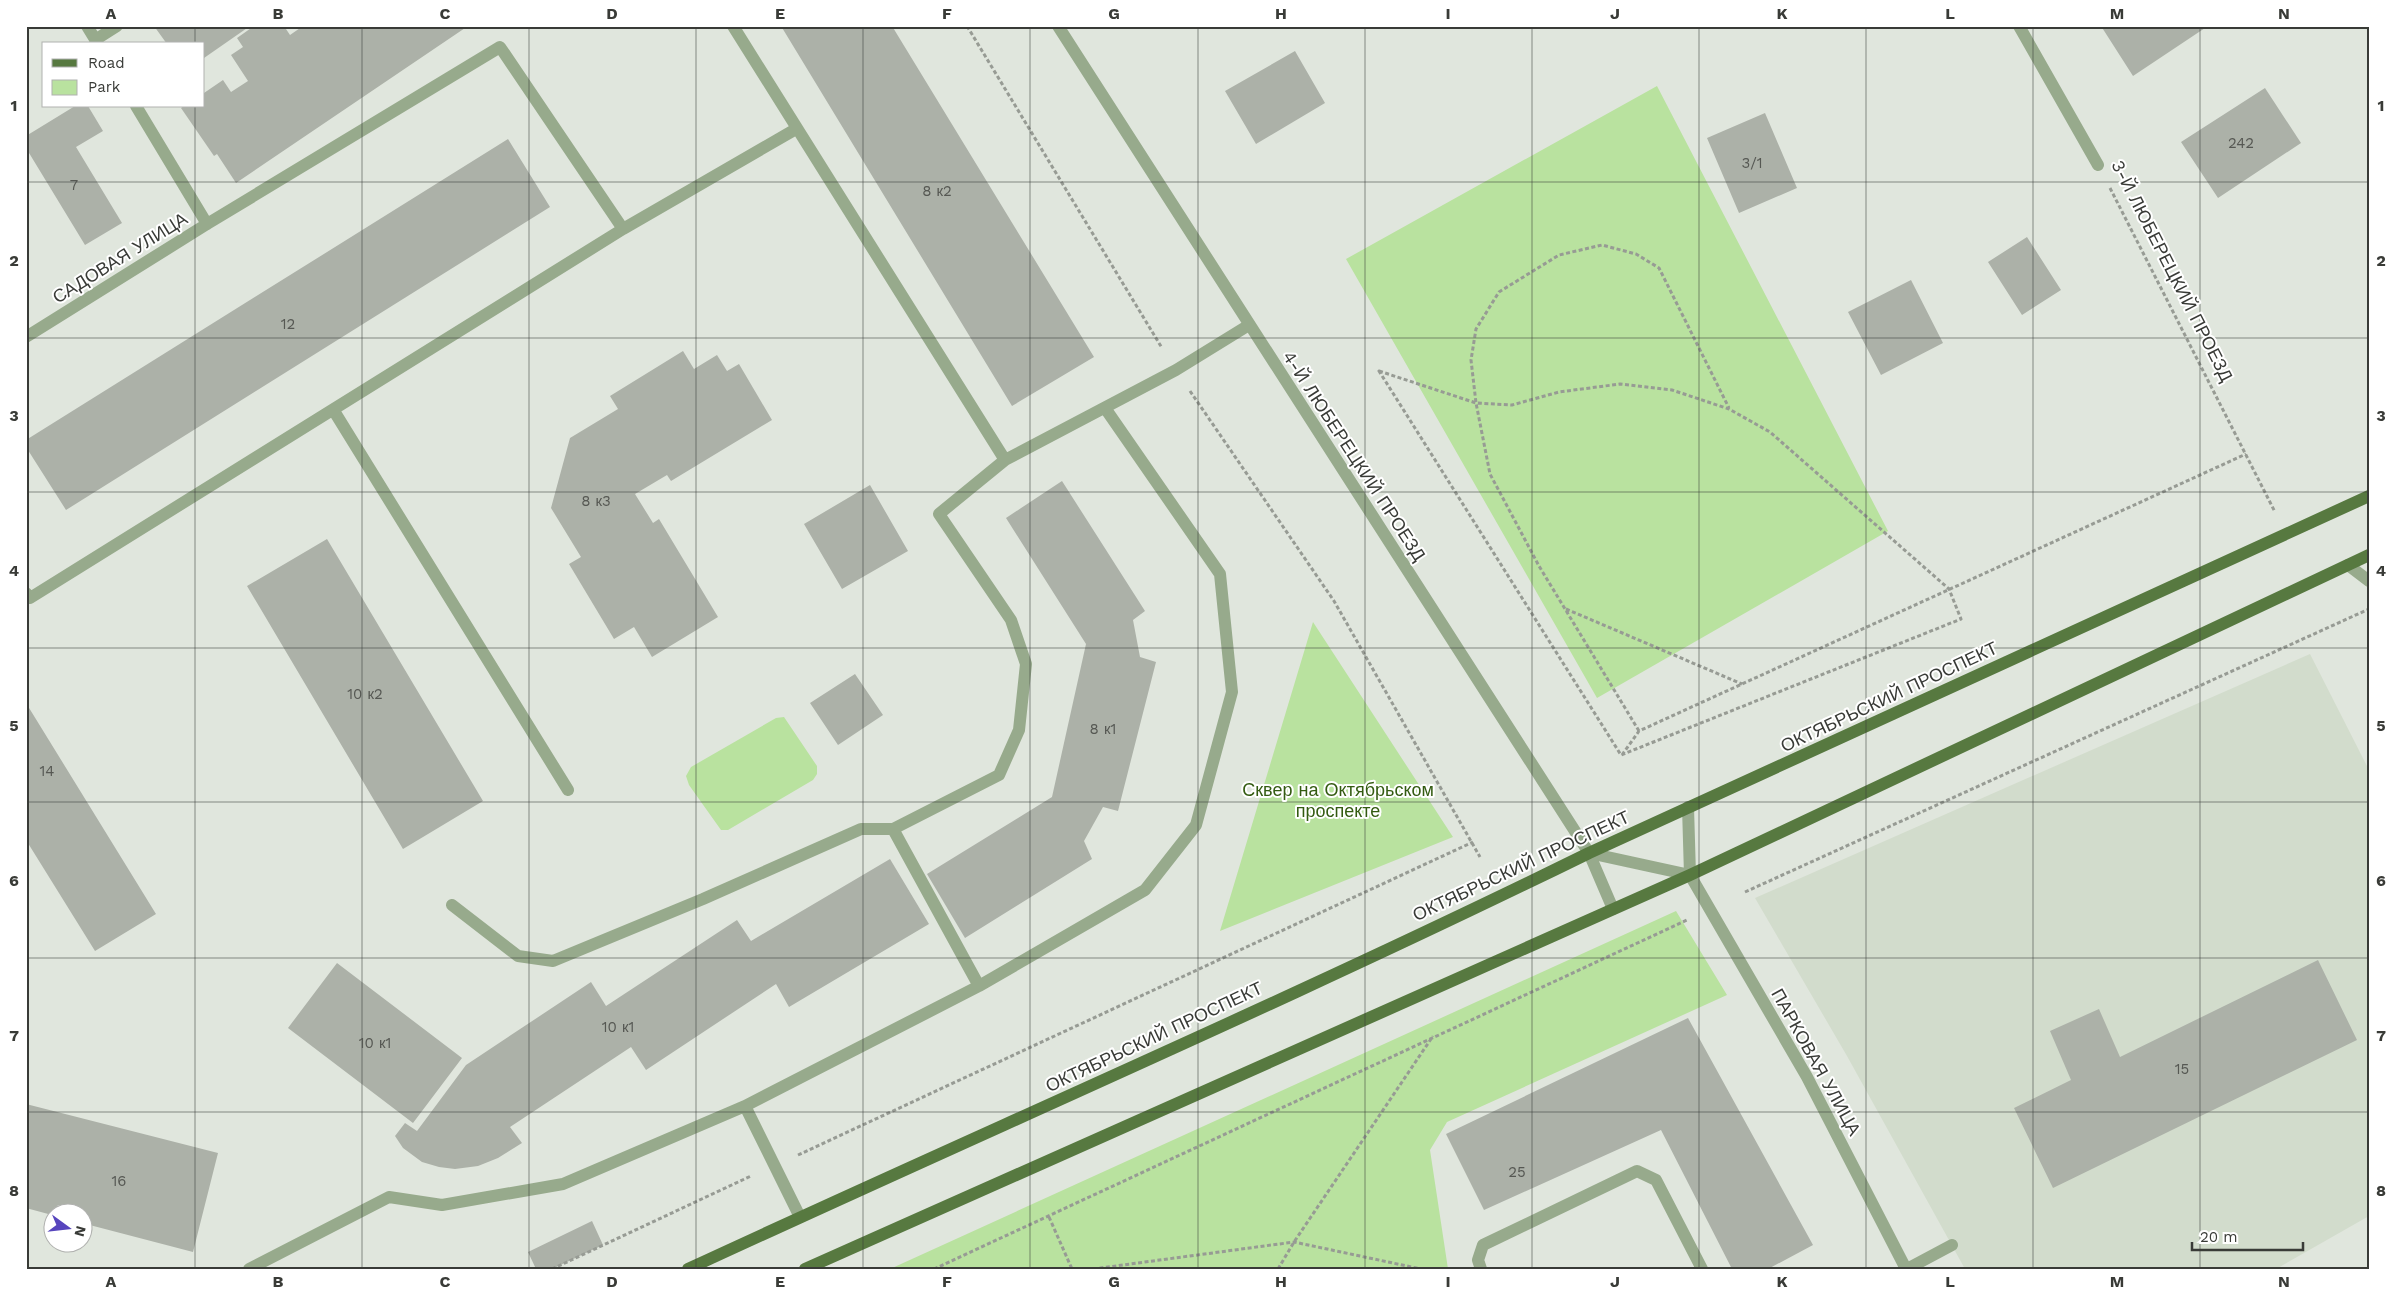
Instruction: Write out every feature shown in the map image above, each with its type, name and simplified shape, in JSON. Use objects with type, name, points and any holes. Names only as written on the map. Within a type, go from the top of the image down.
[{"type":"main road","name":"ОКТЯБРЬСКИЙ ПРОСПЕКТ","points":[[688,1269],[1497,898],[1589,853],[2369,496]]},
{"type":"main road","points":[[805,1269],[1690,874],[2369,555]]},
{"type":"street","points":[[87,26],[97,42],[117,26]]},
{"type":"street","points":[[733,26],[1005,460]]},
{"type":"street","name":"4-Й ЛЮБЕРЕЦКИЙ ПРОЕЗД","points":[[1058,26],[1589,853],[1613,908]]},
{"type":"street","name":"3-Й ЛЮБЕРЕЦКИЙ ПРОЕЗД","points":[[2019,26],[2098,165]]},
{"type":"street","name":"САДОВАЯ УЛИЦА","points":[[26,337],[207,224],[500,47],[623,229]]},
{"type":"street","points":[[137,108],[207,224]]},
{"type":"street","points":[[26,593],[30,598],[334,411],[623,229],[796,129]]},
{"type":"street","points":[[452,905],[518,956],[553,961],[703,899],[860,829],[893,829],[999,775],[1019,730],[1026,664],[1012,620],[939,514],[1005,460],[1176,370],[1249,324]]},
{"type":"street","points":[[249,1269],[389,1197],[442,1205],[563,1184],[745,1106],[979,986],[1145,890],[1196,825],[1232,692],[1220,574],[1105,408]]},
{"type":"street","points":[[334,411],[568,790]]},
{"type":"street","points":[[2348,564],[2369,581]]},
{"type":"street","points":[[1589,853],[1690,874],[1688,808]]},
{"type":"street","points":[[893,829],[979,986]]},
{"type":"street","name":"ПАРКОВАЯ УЛИЦА","points":[[1690,874],[1807,1077],[1907,1269]]},
{"type":"street","points":[[745,1106],[800,1217]]},
{"type":"street","points":[[1481,1269],[1478,1260],[1482,1245],[1637,1171],[1656,1180],[1702,1269]]},
{"type":"street","points":[[1907,1269],[1952,1245]]},
{"type":"path","points":[[967,26],[1176,370],[1334,601],[1480,857]]},
{"type":"path","name":"3-Й ЛЮБЕРЕЦКИЙ ПРОЕЗД","points":[[2098,165],[2286,534]]},
{"type":"path","points":[[1639,732],[1565,608],[1490,474],[1476,403],[1471,360],[1476,329],[1500,292],[1560,255],[1602,245],[1636,254],[1658,268],[1729,409]]},
{"type":"path","points":[[1379,370],[1476,403],[1512,405],[1559,392],[1620,384],[1672,390],[1729,409],[1770,432],[1949,589],[1961,619],[1621,755],[1379,370]]},
{"type":"path","points":[[1621,755],[1639,732],[2246,454]]},
{"type":"path","points":[[1565,608],[1742,684]]},
{"type":"path","points":[[1745,892],[2369,609]]},
{"type":"path","points":[[552,1269],[1473,842]]},
{"type":"path","points":[[934,1269],[1050,1217],[1433,1036],[1692,917]]},
{"type":"path","points":[[1278,1269],[1294,1242],[1433,1036]]},
{"type":"path","points":[[1050,1217],[1072,1269]]},
{"type":"path","points":[[1093,1269],[1294,1242],[1421,1269]]},
{"type":"shaded area","points":[[2310,654],[2369,770],[2369,1216],[2276,1269],[1965,1269],[1847,1056],[1755,898]]},
{"type":"green space","points":[[1657,86],[1888,531],[1597,698],[1346,259]]},
{"type":"green space","name":"Сквер на Октябрьском проспекте","points":[[1313,622],[1453,837],[1220,931]]},
{"type":"green space","points":[[784,717],[817,766],[817,774],[813,780],[728,830],[721,830],[689,785],[686,776],[691,767],[776,718]]},
{"type":"green space","points":[[1676,911],[1727,995],[1447,1122],[1430,1150],[1448,1269],[890,1269]]},
{"type":"building","points":[[154,26],[250,26],[205,57],[205,42],[166,42]]},
{"type":"building","points":[[254,26],[284,26],[290,35],[303,26],[468,26],[236,183],[217,154],[214,156],[181,108],[205,108],[205,92],[223,80],[231,92],[248,81],[231,55],[243,47],[237,38]]},
{"type":"building","points":[[781,26],[892,26],[1094,357],[1012,406]]},
{"type":"building","points":[[2101,26],[2208,26],[2133,76]]},
{"type":"building","points":[[1295,51],[1325,103],[1256,144],[1225,91]]},
{"type":"building","points":[[2265,88],[2301,143],[2218,198],[2181,142]]},
{"type":"building","points":[[72,108],[89,108],[103,131],[76,147],[122,223],[85,245],[26,148],[26,136]]},
{"type":"building","points":[[1765,113],[1797,188],[1739,213],[1707,138]]},
{"type":"building","points":[[508,139],[550,207],[66,510],[26,447],[26,440]]},
{"type":"building","points":[[2027,237],[2061,290],[2022,315],[1988,262]]},
{"type":"building","points":[[1911,280],[1943,343],[1881,375],[1848,312]]},
{"type":"building","points":[[683,351],[694,369],[717,355],[727,371],[739,364],[772,420],[671,481],[667,475],[635,494],[653,523],[659,519],[718,617],[652,657],[634,627],[614,639],[569,564],[581,557],[551,508],[570,438],[618,409],[610,396]]},
{"type":"building","points":[[1062,481],[1145,611],[1133,620],[1140,657],[1156,662],[1118,811],[1103,807],[1084,841],[1092,859],[965,938],[927,874],[1052,797],[1086,644],[1006,518]]},
{"type":"building","points":[[870,485],[908,551],[842,589],[804,524]]},
{"type":"building","points":[[327,539],[483,801],[403,849],[247,586]]},
{"type":"building","points":[[855,674],[883,715],[838,745],[810,703]]},
{"type":"building","points":[[26,703],[156,914],[95,951],[26,840]]},
{"type":"building","points":[[890,859],[929,924],[789,1007],[776,984],[646,1070],[631,1047],[510,1127],[522,1143],[498,1158],[478,1166],[455,1169],[422,1162],[403,1148],[395,1136],[405,1123],[417,1131],[466,1065],[591,982],[606,1006],[737,920],[751,941]]},
{"type":"building","points":[[2318,960],[2357,1040],[2053,1188],[2014,1108],[2071,1080],[2050,1031],[2099,1009],[2120,1057]]},
{"type":"building","points":[[337,963],[462,1058],[413,1123],[288,1028]]},
{"type":"building","points":[[1688,1018],[1813,1245],[1768,1269],[1732,1269],[1661,1130],[1484,1210],[1446,1134]]},
{"type":"building","points":[[26,1104],[218,1153],[193,1252],[92,1226],[92,1202],[42,1202],[42,1212],[26,1208]]},
{"type":"building","points":[[592,1221],[603,1245],[552,1269],[536,1269],[528,1252]]}]
